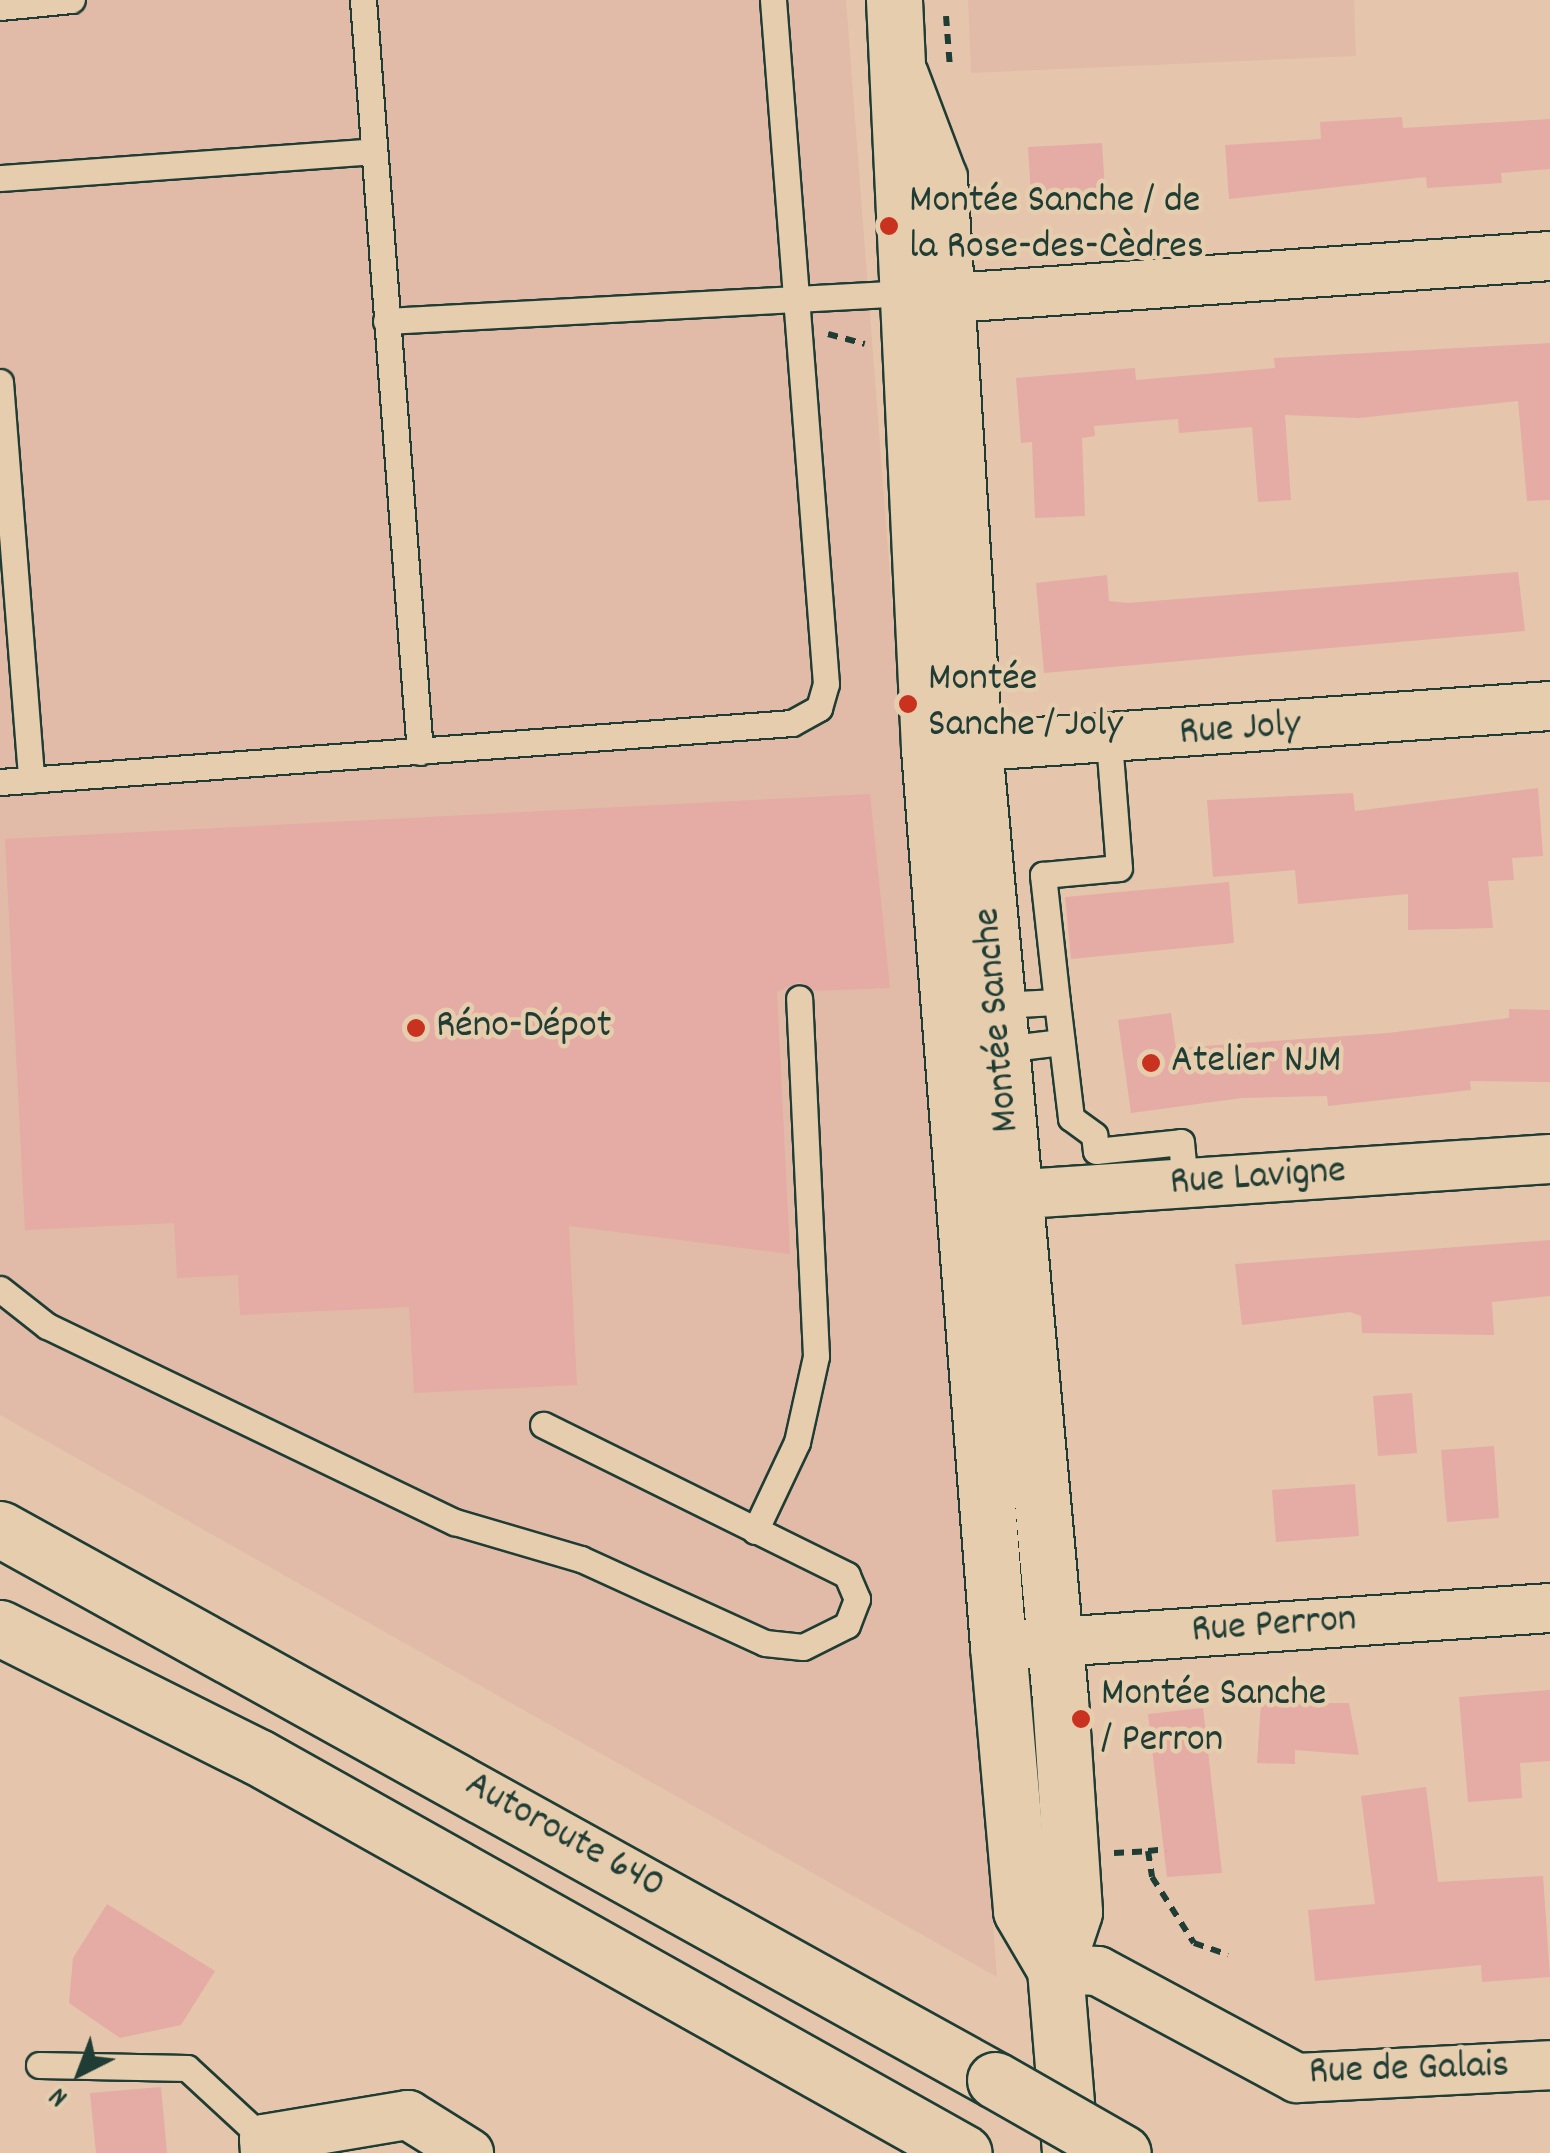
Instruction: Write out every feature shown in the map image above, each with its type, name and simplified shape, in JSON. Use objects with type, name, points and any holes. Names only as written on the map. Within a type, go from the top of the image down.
[{"type":"main road","name":"Montée Sanche","points":[[894,0],[926,295],[952,748],[990,1196],[1055,1643],[1074,1912],[1055,1968],[1070,2153]]},
{"type":"main road","name":"Montée Sanche","points":[[952,748],[1001,1027],[990,1196],[998,1646],[1020,1911],[1055,1968]]},
{"type":"main road","name":"Autoroute 640","points":[[0,1529],[1123,2153]]},
{"type":"main road","name":"Autoroute 640","points":[[0,1628],[258,1757],[964,2153]]},
{"type":"street","points":[[926,295],[1550,256]]},
{"type":"street","name":"Rue Joly","points":[[952,748],[1156,719],[1550,706]]},
{"type":"street","name":"Rue Lavigne","points":[[990,1196],[1098,1170],[1185,1184],[1550,1159]]},
{"type":"street","name":"Rue Perron","points":[[998,1646],[1550,1608]]},
{"type":"street","name":"Rue de Galais","points":[[1055,1968],[1098,1971],[1297,2078],[1550,2065]]},
{"type":"street","points":[[265,2146],[408,2114],[448,2146]]},
{"type":"lane","points":[[0,7],[72,0]]},
{"type":"lane","points":[[363,0],[420,752]]},
{"type":"lane","points":[[0,782],[792,722],[819,708],[826,684],[773,0]]},
{"type":"lane","points":[[0,178],[373,151]]},
{"type":"lane","points":[[386,321],[793,296],[926,295]]},
{"type":"lane","points":[[0,382],[31,780]]},
{"type":"lane","points":[[1080,730],[1119,868],[1043,876],[1071,1118],[1094,1135],[1098,1170]]},
{"type":"lane","points":[[756,1530],[797,1442],[816,1356],[800,998]]},
{"type":"lane","points":[[1001,1027],[1057,1002]]},
{"type":"lane","points":[[1001,1027],[1062,1042]]},
{"type":"lane","points":[[0,1289],[47,1326],[455,1522],[581,1558],[765,1644],[803,1647],[836,1636],[856,1612],[847,1575],[543,1425]]},
{"type":"lane","points":[[39,2065],[188,2068],[265,2146]]},
{"type":"path","points":[[820,334],[884,355]]},
{"type":"path","points":[[1070,1856],[1166,1850]]},
{"type":"path","points":[[1148,1851],[1152,1877],[1194,1943],[1228,1955]]},
{"type":"shaded area","points":[[0,0],[846,0],[997,1977],[0,1415]]},
{"type":"shaded area","points":[[968,0],[1354,0],[1356,56],[971,73]]},
{"type":"building","points":[[1402,117],[1403,128],[1550,119],[1550,169],[1501,173],[1502,183],[1427,188],[1426,177],[1229,199],[1225,145],[1321,139],[1320,122]]},
{"type":"building","points":[[1102,143],[1105,191],[1031,195],[1028,147]]},
{"type":"building","points":[[1550,343],[1550,500],[1527,501],[1518,401],[1359,418],[1285,415],[1291,500],[1258,502],[1252,427],[1179,433],[1178,419],[1094,426],[1095,436],[1082,438],[1085,516],[1035,518],[1032,442],[1021,443],[1016,378],[1135,368],[1136,380],[1275,368],[1274,358]]},
{"type":"building","points":[[1518,572],[1525,631],[1044,673],[1036,583],[1107,575],[1109,601],[1128,603]]},
{"type":"building","points":[[1538,788],[1543,856],[1512,858],[1514,880],[1488,881],[1493,928],[1408,930],[1408,894],[1298,904],[1295,870],[1213,877],[1207,800],[1353,793],[1355,811]]},
{"type":"building","points":[[870,794],[890,988],[813,991],[799,982],[777,992],[790,1254],[569,1226],[577,1385],[414,1393],[409,1307],[240,1315],[238,1275],[177,1278],[174,1223],[25,1230],[5,839]]},
{"type":"building","points":[[1229,882],[1234,943],[1071,959],[1065,897]]},
{"type":"building","points":[[1509,1009],[1550,1010],[1550,1082],[1470,1081],[1471,1090],[1328,1106],[1327,1096],[1242,1098],[1131,1113],[1118,1020],[1171,1013],[1176,1048],[1388,1033],[1509,1018]]},
{"type":"building","points":[[1550,1240],[1550,1296],[1492,1302],[1494,1335],[1362,1333],[1361,1316],[1350,1312],[1242,1325],[1235,1264]]},
{"type":"building","points":[[1412,1393],[1417,1453],[1378,1456],[1373,1396]]},
{"type":"building","points":[[1494,1446],[1499,1518],[1447,1522],[1441,1450]]},
{"type":"building","points":[[1355,1484],[1359,1536],[1276,1542],[1272,1490]]},
{"type":"building","points":[[1550,1690],[1550,1761],[1520,1763],[1522,1798],[1468,1802],[1459,1697]]},
{"type":"building","points":[[1261,1703],[1349,1703],[1359,1755],[1295,1750],[1295,1764],[1257,1763]]},
{"type":"building","points":[[1203,1708],[1222,1873],[1167,1877],[1148,1714]]},
{"type":"building","points":[[1426,1787],[1438,1882],[1543,1876],[1550,1977],[1482,1982],[1481,1965],[1315,1981],[1308,1910],[1375,1904],[1361,1796]]},
{"type":"building","points":[[107,1904],[215,1971],[181,2025],[120,2038],[69,2003],[73,1958]]},
{"type":"building","points":[[161,2087],[167,2153],[96,2153],[90,2093]]},
{"type":"place","name":"Montée Sanche / de la Rose-des-Cèdres","points":[[889,226]]},
{"type":"place","name":"Montée Sanche / Joly","points":[[908,704]]},
{"type":"place","name":"Réno-Dépot","points":[[416,1028]]},
{"type":"place","name":"Atelier NJM","points":[[1151,1063]]},
{"type":"place","name":"Montée Sanche / Perron","points":[[1081,1719]]}]
